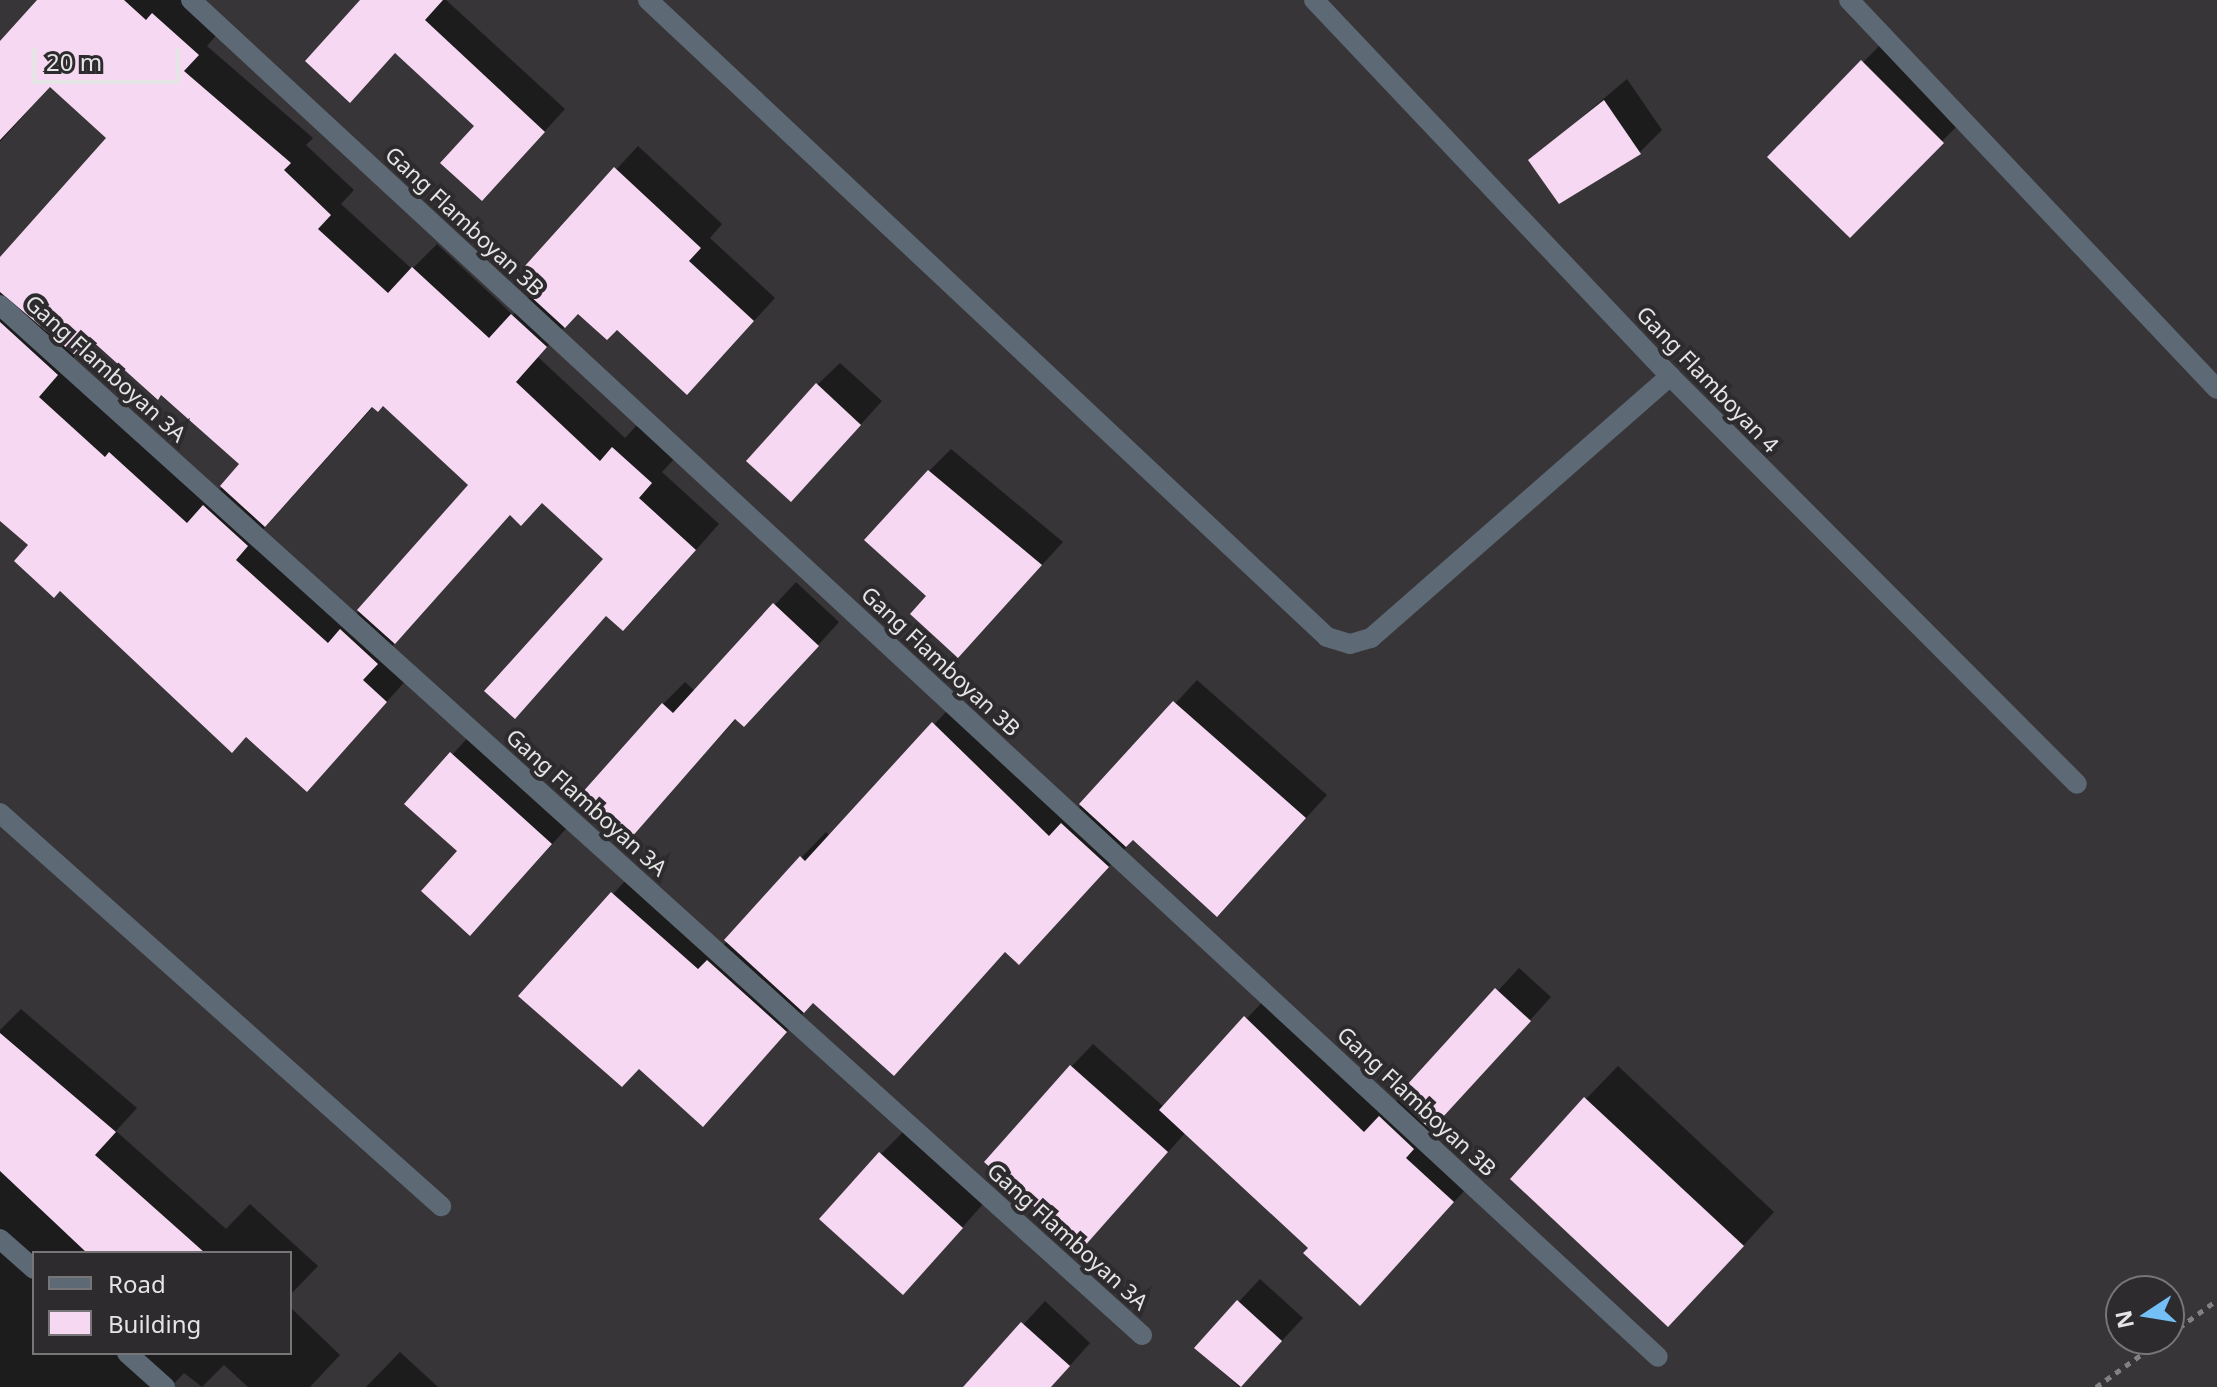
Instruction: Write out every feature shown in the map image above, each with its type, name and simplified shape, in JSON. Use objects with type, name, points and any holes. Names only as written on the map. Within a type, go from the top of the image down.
[{"type":"street","name":"Gang Flamboyan 3B","points":[[191,0],[1658,1357]]},
{"type":"street","points":[[648,0],[1327,637],[1350,644],[1371,638],[1670,376]]},
{"type":"street","name":"Gang Flamboyan 4","points":[[1314,0],[1670,376],[2077,784]]},
{"type":"street","points":[[1849,0],[2217,389]]},
{"type":"street","name":"Gang Flamboyan 3A","points":[[0,305],[1142,1335]]},
{"type":"street","points":[[0,813],[441,1206]]},
{"type":"street","points":[[0,1239],[32,1267]]},
{"type":"street","points":[[129,1355],[165,1387]]},
{"type":"path","points":[[2185,1323],[2217,1300]]},
{"type":"path","points":[[2096,1387],[2141,1355]]},
{"type":"building","points":[[37,0],[124,0],[146,20],[152,13],[199,55],[184,71],[291,163],[284,170],[331,215],[318,229],[388,293],[412,267],[489,338],[511,314],[547,347],[516,382],[600,461],[612,447],[652,483],[639,498],[696,550],[623,631],[606,616],[515,719],[484,691],[603,559],[542,503],[521,526],[510,515],[395,644],[357,610],[468,485],[383,406],[378,412],[372,407],[265,527],[220,486],[239,464],[161,395],[158,400],[90,339],[76,356],[0,292],[0,257],[106,138],[50,87],[0,140],[0,41]]},
{"type":"building","points":[[360,0],[443,0],[425,20],[545,132],[482,201],[440,163],[474,126],[395,53],[350,103],[305,61]]},
{"type":"building","points":[[1861,60],[1944,143],[1850,238],[1767,157]]},
{"type":"building","points":[[1604,100],[1641,154],[1559,204],[1528,160]]},
{"type":"building","points":[[614,167],[701,248],[689,261],[754,321],[687,395],[617,330],[607,340],[578,314],[565,328],[528,294],[540,281],[524,267]]},
{"type":"building","points":[[0,322],[58,375],[39,397],[105,457],[109,452],[187,523],[203,505],[248,546],[236,560],[328,643],[340,629],[378,664],[363,680],[387,702],[307,792],[246,737],[232,753],[60,591],[54,598],[14,561],[28,545],[0,521]]},
{"type":"building","points":[[816,383],[861,425],[791,502],[746,461]]},
{"type":"building","points":[[928,470],[1042,565],[958,658],[910,614],[926,596],[864,540]]},
{"type":"building","points":[[773,603],[819,646],[744,727],[735,719],[631,838],[581,794],[662,703],[673,713]]},
{"type":"building","points":[[1173,701],[1306,818],[1217,917],[1133,840],[1126,847],[1079,804]]},
{"type":"building","points":[[932,722],[1049,836],[1061,823],[1109,867],[1019,965],[1005,952],[894,1076],[813,1003],[804,1013],[724,940],[800,856],[805,861]]},
{"type":"building","points":[[450,752],[552,844],[470,936],[421,891],[457,851],[404,804]]},
{"type":"building","points":[[611,892],[698,969],[707,960],[787,1032],[703,1127],[639,1069],[622,1087],[518,996]]},
{"type":"building","points":[[1495,988],[1531,1021],[1431,1130],[1396,1097]]},
{"type":"building","points":[[1244,1016],[1364,1132],[1379,1116],[1414,1149],[1406,1158],[1454,1202],[1360,1306],[1303,1253],[1308,1248],[1159,1110]]},
{"type":"building","points":[[0,1033],[116,1132],[95,1155],[203,1251],[85,1251],[0,1171]]},
{"type":"building","points":[[1070,1065],[1168,1152],[1082,1249],[984,1162]]},
{"type":"building","points":[[1584,1097],[1744,1246],[1668,1327],[1510,1179]]},
{"type":"building","points":[[879,1152],[963,1228],[903,1295],[819,1219]]},
{"type":"building","points":[[1237,1300],[1282,1341],[1241,1387],[1194,1348]]},
{"type":"building","points":[[1021,1322],[1070,1366],[1051,1387],[963,1387]]}]
